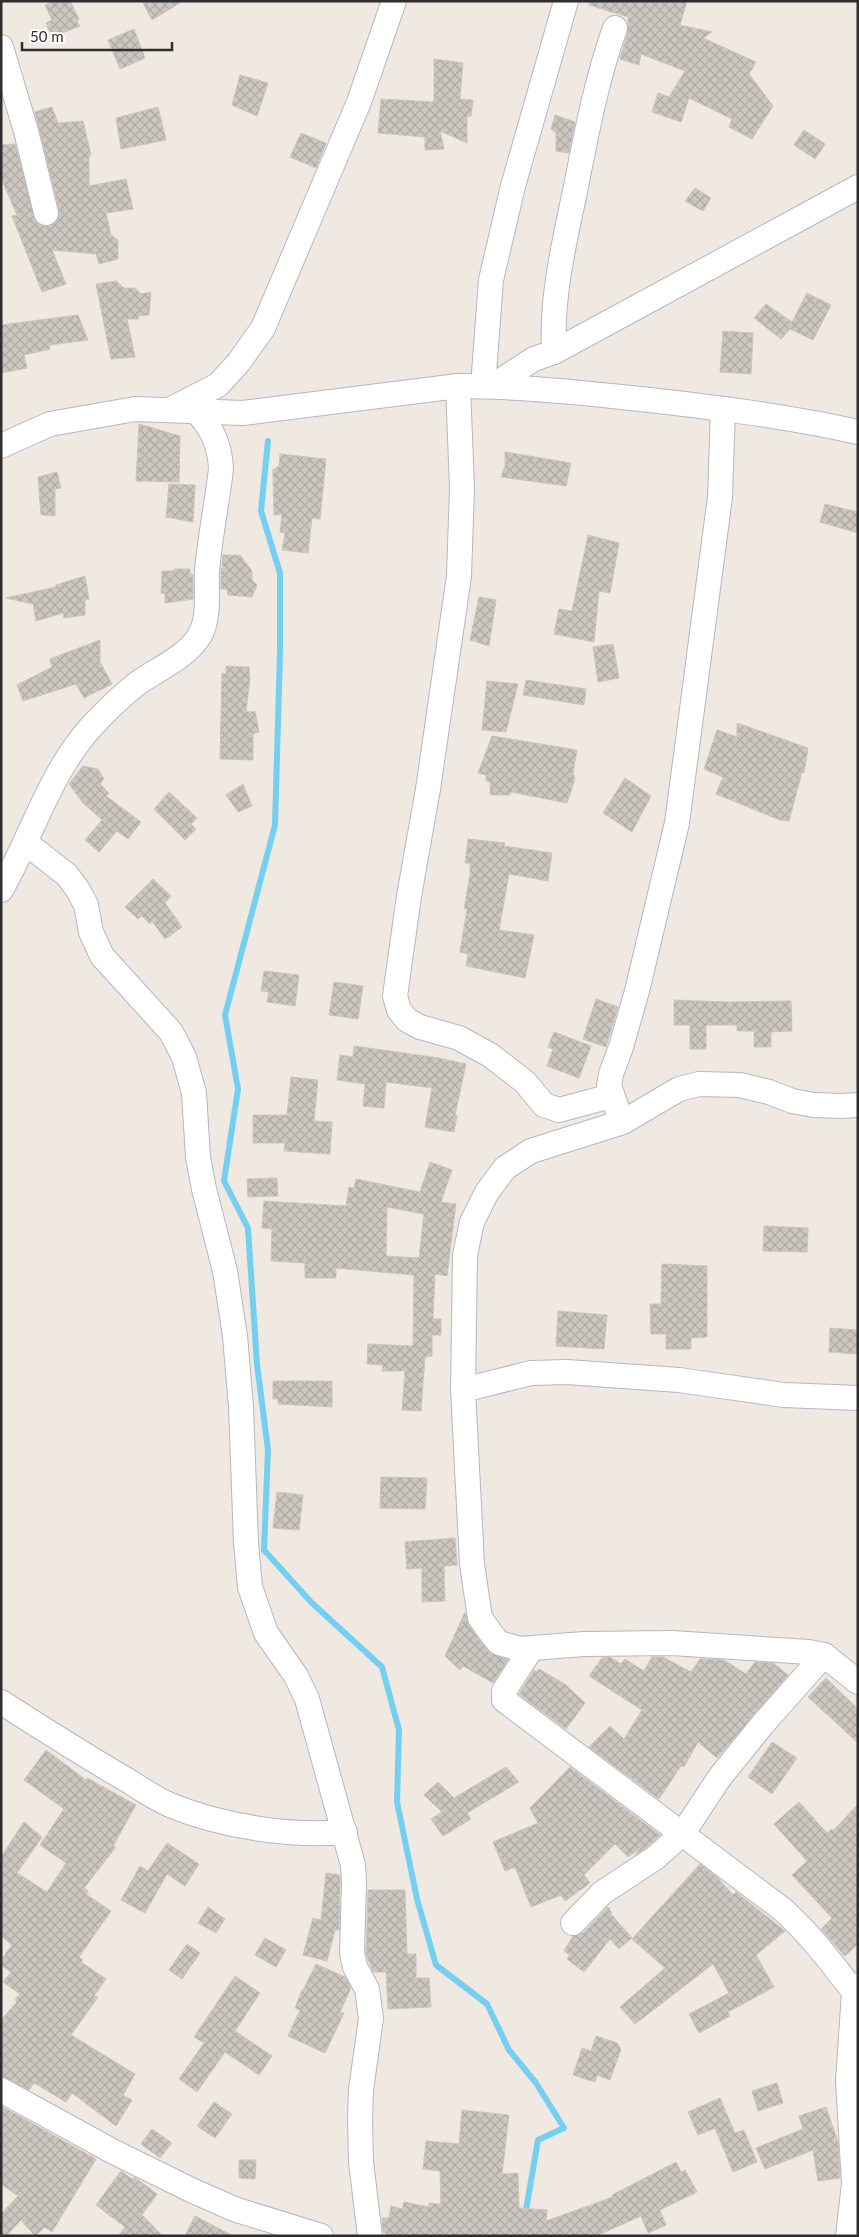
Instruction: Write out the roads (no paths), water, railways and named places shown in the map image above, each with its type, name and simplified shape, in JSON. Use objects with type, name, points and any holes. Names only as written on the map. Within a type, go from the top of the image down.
[{"type":"street","points":[[1,446],[50,424],[135,409],[176,408],[218,385],[239,362],[263,328],[360,102],[394,1]]},
{"type":"street","points":[[487,386],[490,280],[513,186],[566,1]]},
{"type":"street","points":[[554,352],[555,299],[562,253],[590,115],[604,58],[615,28]]},
{"type":"street","points":[[1,47],[26,131],[46,213]]},
{"type":"street","points":[[487,386],[534,359],[554,352],[858,187]]},
{"type":"street","points":[[135,409],[243,413],[458,386],[532,387],[723,409],[858,432]]},
{"type":"street","points":[[458,386],[462,488],[460,576],[395,996],[399,1010],[407,1020],[420,1027],[459,1038],[476,1047],[525,1082],[544,1106],[559,1110],[611,1096]]},
{"type":"street","points":[[623,1122],[611,1096],[609,1085],[639,982],[677,823],[720,497],[723,409]]},
{"type":"street","points":[[1,890],[63,766],[91,727],[135,685],[192,646],[201,633],[205,619],[207,572],[218,493],[220,455],[208,424],[196,411]]},
{"type":"street","points":[[26,842],[60,870],[78,890],[86,905],[91,932],[102,956],[178,1041],[194,1093],[198,1157],[204,1189],[225,1271],[235,1336],[241,1407],[246,1542],[250,1587],[266,1633],[296,1676],[307,1699],[345,1832],[354,1882],[352,1953],[356,1967],[367,1989],[371,2018],[361,2090],[360,2118],[361,2162],[370,2236]]},
{"type":"street","points":[[858,1104],[842,1106],[814,1105],[792,1101],[769,1092],[740,1085],[699,1084],[679,1088],[623,1122],[531,1151],[505,1168],[486,1192],[472,1222],[465,1255],[463,1390],[472,1564],[480,1618],[499,1643],[514,1648],[531,1649],[584,1644],[672,1643],[787,1650],[824,1655],[858,1682]]},
{"type":"street","points":[[463,1390],[524,1374],[567,1372],[679,1380],[784,1395],[858,1398]]},
{"type":"street","points":[[531,1649],[504,1691],[504,1700],[782,1909],[804,1929],[856,1988],[853,2077],[854,2184],[848,2236]]},
{"type":"street","points":[[573,1923],[602,1893],[655,1858],[683,1833],[720,1777],[762,1725],[824,1655]]},
{"type":"street","points":[[1,1702],[100,1765],[171,1805],[222,1820],[270,1830],[309,1834],[345,1832]]},
{"type":"street","points":[[1,2090],[112,2151],[191,2190],[234,2209],[321,2236]]},
{"type":"waterway","points":[[268,441],[261,511],[280,573],[280,652],[275,825],[225,1015],[238,1089],[224,1181],[248,1228],[257,1364],[268,1450],[264,1550],[311,1602],[382,1667],[399,1730],[397,1802],[417,1899],[436,1965],[487,2004],[509,2050],[536,2083],[564,2128],[538,2140],[525,2216]]}]
